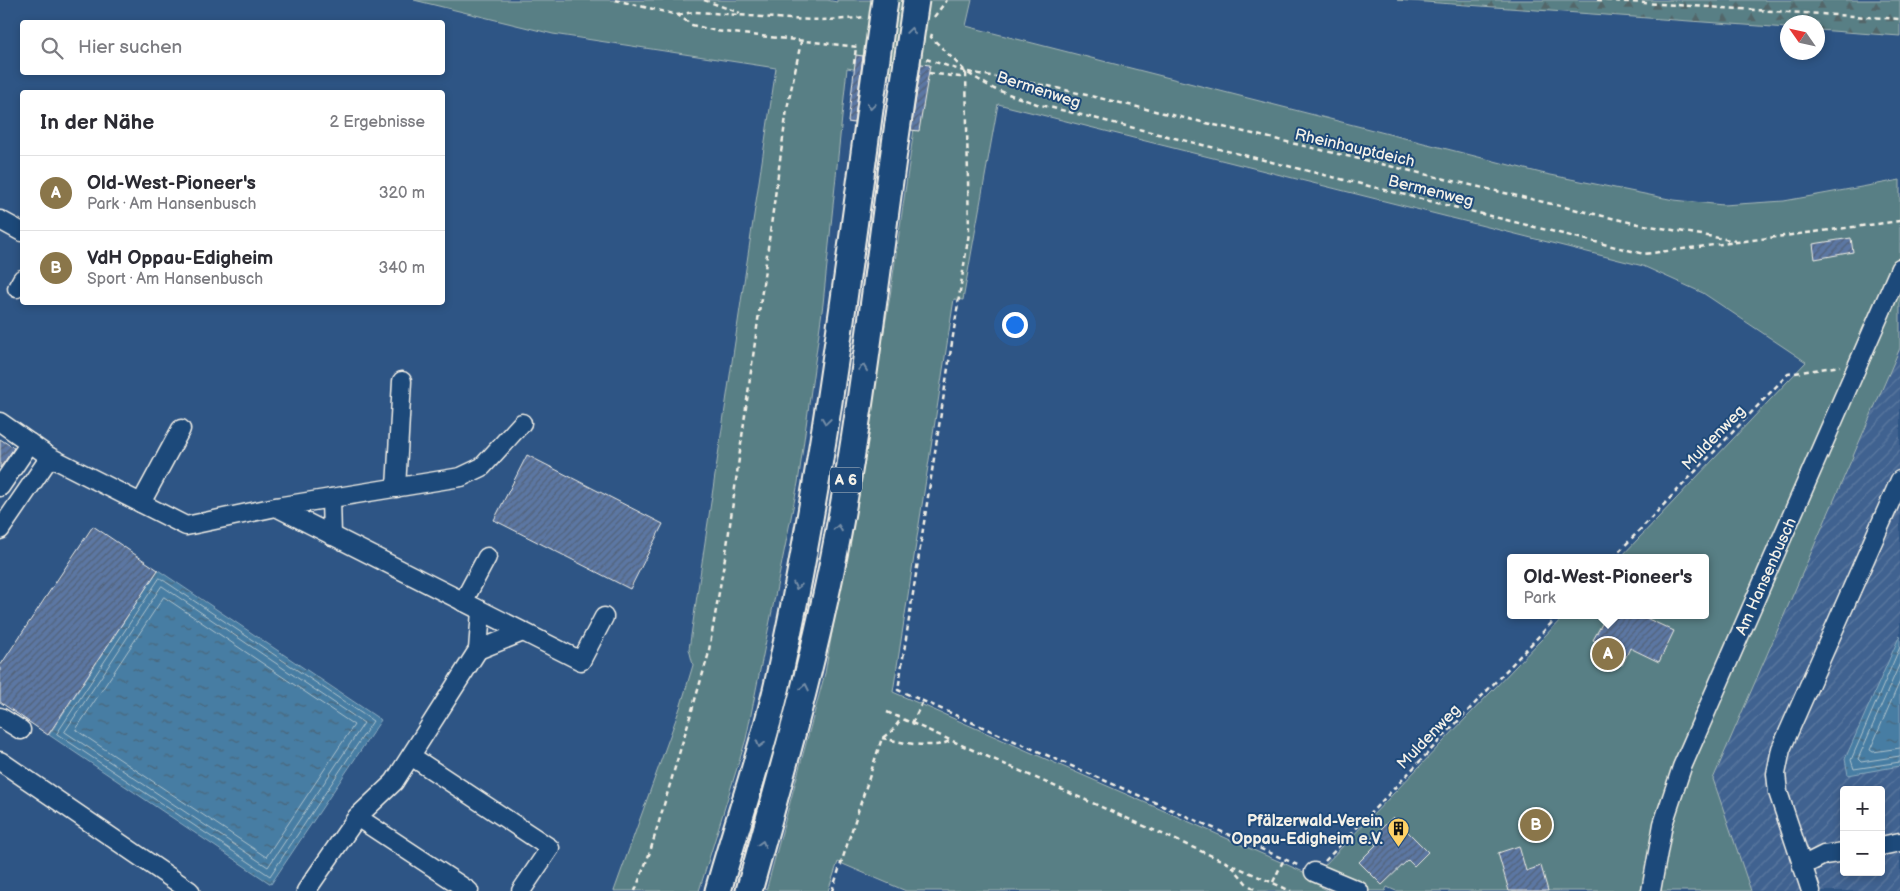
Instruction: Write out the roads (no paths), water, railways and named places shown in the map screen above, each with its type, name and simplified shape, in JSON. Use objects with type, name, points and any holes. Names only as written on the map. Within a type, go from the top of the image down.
[{"type":"highway","name":"A 6","points":[[718,891],[776,688],[802,560],[822,452],[862,54],[885,0]]},
{"type":"highway","name":"A 6","points":[[749,891],[803,697],[832,566],[918,67],[916,0]]},
{"type":"street","points":[[0,220],[20,231]]},
{"type":"street","name":"Am Hansenbusch","points":[[1651,891],[1663,824],[1682,767],[1900,268]]},
{"type":"street","points":[[396,488],[402,381]]},
{"type":"street","points":[[0,422],[50,457],[186,526],[276,507],[461,477],[482,467],[522,423]]},
{"type":"street","points":[[141,503],[181,429]]},
{"type":"street","points":[[0,487],[30,443]]},
{"type":"street","points":[[0,530],[50,457]]},
{"type":"street","points":[[1811,891],[1778,792],[1776,774],[1781,750],[1900,480]]},
{"type":"street","points":[[331,498],[332,536]]},
{"type":"street","points":[[276,507],[581,661],[604,617]]},
{"type":"street","points":[[463,602],[487,558]]},
{"type":"street","points":[[306,891],[357,816],[394,782],[478,650],[481,611]]},
{"type":"street","points":[[478,650],[522,632]]},
{"type":"street","points":[[0,717],[21,730]]},
{"type":"street","points":[[410,756],[550,848],[521,891]]},
{"type":"street","points":[[0,761],[190,891]]},
{"type":"street","points":[[357,816],[469,891]]},
{"type":"street","points":[[1885,845],[1900,842]]},
{"type":"street","points":[[1802,866],[1824,855],[1840,853]]},
{"type":"street","points":[[1314,872],[1359,891]]},
{"type":"water","points":[[158,570],[381,720],[271,884],[49,735]]},
{"type":"water","points":[[1900,635],[1900,766],[1848,775],[1845,759]]},
{"type":"place","name":"Old-West-Pioneer's","points":[[1608,654]]},
{"type":"place","name":"VdH Oppau-Edigheim","points":[[1536,825]]},
{"type":"place","name":"Pfälzerwald-Verein Oppau-Edigheim e.V.","points":[[1399,848]]}]
